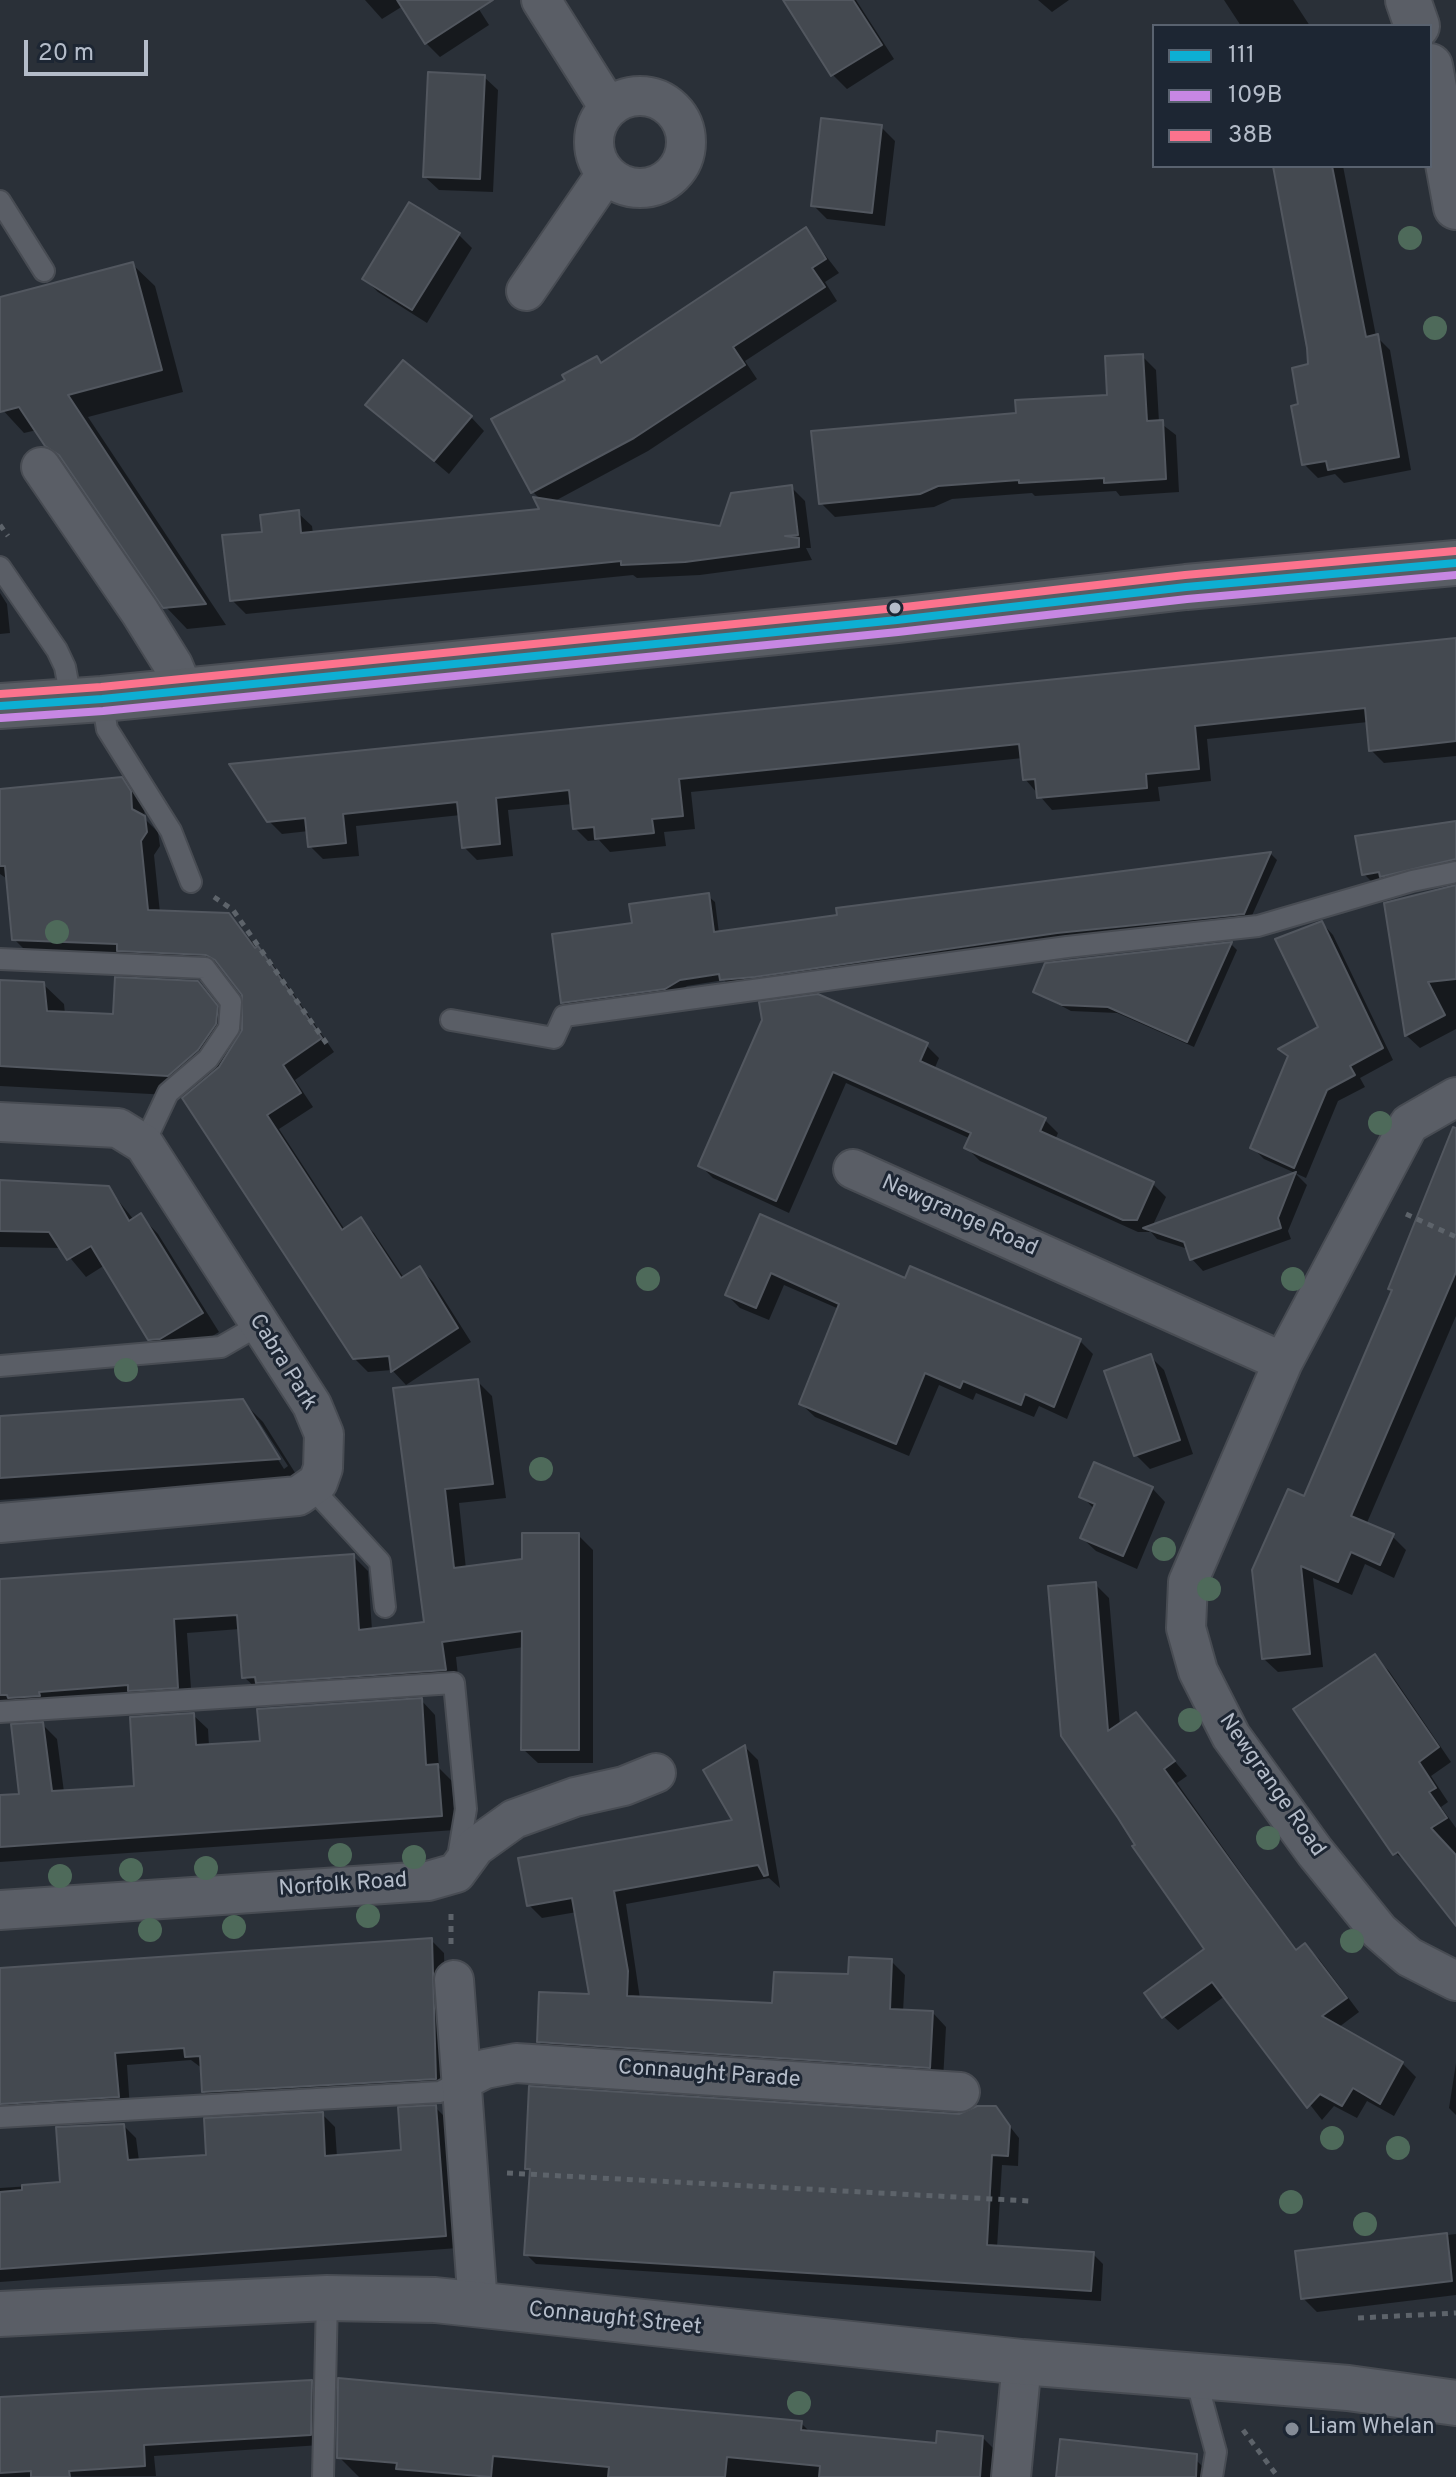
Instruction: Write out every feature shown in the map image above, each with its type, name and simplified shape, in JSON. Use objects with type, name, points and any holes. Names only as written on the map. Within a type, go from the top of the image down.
[{"type":"main road","points":[[0,706],[1456,563]]},
{"type":"street","points":[[541,0],[609,108]]},
{"type":"street","points":[[1408,0],[1416,24]]},
{"type":"street","points":[[1432,77],[1456,207]]},
{"type":"street","points":[[637,96],[667,104],[685,129],[687,144],[684,159],[663,183],[633,188],[618,183],[606,174],[594,147],[595,133],[609,108],[637,96]]},
{"type":"street","points":[[526,291],[606,174]]},
{"type":"street","points":[[41,467],[173,665],[173,690]]},
{"type":"street","name":"Newgrange Road","points":[[1456,1097],[1409,1124],[1283,1362],[1188,1582],[1186,1628],[1194,1657],[1231,1736],[1315,1852],[1379,1931],[1409,1957],[1456,1981]]},
{"type":"street","points":[[0,1122],[118,1128],[144,1144]]},
{"type":"street","name":"Cabra Park","points":[[144,1144],[312,1405],[324,1434],[323,1468],[318,1482],[311,1487]]},
{"type":"street","name":"Newgrange Road","points":[[853,1169],[1283,1362]]},
{"type":"street","points":[[0,1523],[298,1496],[311,1487]]},
{"type":"street","points":[[456,1873],[475,1847],[514,1819],[575,1797],[624,1786],[656,1773]]},
{"type":"street","name":"Norfolk Road","points":[[0,1910],[428,1881],[456,1873]]},
{"type":"street","points":[[454,1980],[478,2305]]},
{"type":"street","name":"Connaught Parade","points":[[461,2081],[485,2069],[516,2063],[960,2092]]},
{"type":"street","name":"Connaught Street","points":[[0,2314],[327,2298],[435,2300],[1022,2362],[1348,2388],[1456,2403]]},
{"type":"street","points":[[1011,2477],[1022,2362]]},
{"type":"lane","points":[[0,201],[44,271]]},
{"type":"lane","points":[[0,567],[57,650],[171,831],[191,882]]},
{"type":"lane","points":[[451,1020],[554,1038],[564,1016],[1051,949],[1258,926],[1412,881],[1456,872]]},
{"type":"lane","points":[[0,959],[205,968],[231,1002],[229,1028],[208,1059],[168,1093],[144,1144]]},
{"type":"lane","points":[[0,1366],[221,1347],[259,1325]]},
{"type":"lane","points":[[311,1487],[380,1562],[385,1607]]},
{"type":"lane","points":[[0,1712],[454,1683],[466,1809],[456,1873]]},
{"type":"lane","points":[[0,2117],[440,2092],[461,2081]]},
{"type":"lane","points":[[323,2477],[327,2298]]},
{"type":"lane","points":[[1212,2376],[1216,2452],[1212,2477]]},
{"type":"path","points":[[0,525],[10,539]]},
{"type":"path","points":[[191,882],[233,910],[329,1047]]},
{"type":"path","points":[[1370,1198],[1456,1237]]},
{"type":"path","points":[[468,2171],[1030,2201]]},
{"type":"path","points":[[1358,2318],[1456,2313]]},
{"type":"path","points":[[1238,2426],[1278,2477]]},
{"type":"building","points":[[397,0],[493,0],[425,44]]},
{"type":"building","points":[[783,0],[853,0],[882,45],[831,76]]},
{"type":"building","points":[[428,72],[485,75],[480,179],[423,177]]},
{"type":"building","points":[[821,118],[882,125],[872,213],[811,206]]},
{"type":"building","points":[[1273,168],[1332,168],[1366,337],[1378,334],[1399,457],[1328,470],[1326,461],[1302,465],[1291,406],[1298,404],[1292,368],[1308,364]]},
{"type":"building","points":[[409,202],[460,233],[412,310],[362,279]]},
{"type":"building","points":[[806,227],[826,259],[812,268],[825,287],[733,347],[745,365],[634,438],[531,493],[491,419],[565,380],[562,375],[597,356],[601,363]]},
{"type":"building","points":[[133,262],[162,370],[68,395],[206,604],[163,608],[59,455],[45,446],[19,407],[0,412],[0,297]]},
{"type":"building","points":[[1143,354],[1147,421],[1163,420],[1166,479],[1104,483],[1104,478],[1019,483],[1019,480],[938,486],[920,494],[819,504],[811,431],[1016,413],[1015,400],[1107,395],[1105,356]]},
{"type":"building","points":[[403,360],[472,416],[434,461],[365,405]]},
{"type":"building","points":[[792,485],[798,535],[785,536],[799,538],[799,547],[685,562],[621,565],[621,561],[230,601],[222,535],[262,532],[260,515],[299,510],[301,533],[539,509],[533,497],[720,526],[731,493]]},
{"type":"building","points":[[1456,638],[1456,741],[1369,751],[1365,708],[1195,726],[1199,769],[1146,774],[1147,788],[1037,798],[1035,779],[1023,780],[1019,744],[679,779],[683,816],[652,819],[654,833],[595,839],[594,827],[573,829],[569,790],[496,798],[500,844],[462,848],[457,802],[343,814],[346,843],[308,847],[305,818],[267,822],[229,764]]},
{"type":"building","points":[[122,777],[131,791],[132,809],[145,816],[147,832],[141,841],[148,910],[229,913],[255,948],[258,946],[322,1038],[283,1065],[301,1093],[267,1115],[342,1230],[361,1217],[401,1278],[420,1266],[458,1328],[391,1372],[389,1356],[353,1359],[182,1098],[219,1067],[242,1030],[242,995],[215,960],[206,955],[117,951],[117,944],[12,940],[5,866],[0,866],[0,789]]},
{"type":"building","points":[[1456,821],[1456,859],[1380,877],[1379,872],[1362,875],[1355,836]]},
{"type":"building","points":[[1271,852],[1244,914],[1057,933],[755,977],[720,980],[719,974],[680,980],[665,989],[561,1003],[552,934],[632,923],[629,904],[709,893],[714,932],[837,915],[836,908]]},
{"type":"building","points":[[1456,885],[1456,979],[1428,982],[1445,1015],[1405,1036],[1384,903]]},
{"type":"building","points":[[1322,921],[1383,1048],[1350,1066],[1355,1075],[1327,1090],[1294,1168],[1250,1148],[1288,1056],[1278,1049],[1318,1027],[1275,939]]},
{"type":"building","points":[[1232,942],[1187,1042],[1108,1007],[1062,1005],[1033,992],[1045,963]]},
{"type":"building","points":[[115,977],[198,981],[218,1006],[216,1024],[198,1050],[168,1076],[0,1066],[0,980],[44,982],[47,1011],[113,1014]]},
{"type":"building","points":[[818,994],[928,1043],[920,1061],[1046,1118],[1040,1131],[1154,1182],[1137,1220],[1123,1220],[964,1148],[971,1133],[833,1072],[776,1201],[698,1166],[762,1020],[759,1002]]},
{"type":"building","points":[[1453,1127],[1456,1128],[1456,1272],[1351,1516],[1394,1534],[1380,1565],[1351,1552],[1338,1582],[1301,1566],[1310,1654],[1262,1659],[1252,1570],[1288,1489],[1304,1496],[1392,1290],[1388,1289]]},
{"type":"building","points":[[1296,1172],[1278,1218],[1281,1228],[1190,1260],[1184,1242],[1143,1228]]},
{"type":"building","points":[[0,1180],[109,1186],[129,1221],[141,1213],[203,1313],[160,1339],[148,1340],[91,1246],[67,1260],[49,1232],[0,1231]]},
{"type":"building","points":[[760,1214],[905,1278],[910,1266],[1081,1339],[1054,1407],[1025,1394],[1021,1405],[963,1381],[960,1388],[925,1373],[896,1444],[799,1404],[839,1304],[771,1273],[756,1308],[725,1295]]},
{"type":"building","points":[[1151,1354],[1180,1440],[1134,1456],[1104,1371]]},
{"type":"building","points":[[478,1379],[493,1484],[445,1489],[454,1568],[522,1559],[522,1533],[579,1533],[579,1750],[521,1750],[522,1631],[442,1642],[446,1670],[256,1683],[255,1677],[242,1678],[237,1615],[174,1619],[178,1688],[128,1691],[128,1685],[39,1692],[40,1696],[8,1698],[7,1695],[0,1695],[0,1579],[354,1554],[359,1630],[424,1622],[393,1388]]},
{"type":"building","points":[[243,1399],[280,1459],[0,1478],[0,1416]]},
{"type":"building","points":[[1094,1462],[1153,1487],[1123,1556],[1080,1538],[1095,1504],[1079,1497]]},
{"type":"building","points":[[1096,1582],[1108,1731],[1136,1712],[1175,1761],[1164,1769],[1245,1881],[1296,1950],[1305,1943],[1347,1998],[1322,2016],[1403,2062],[1380,2104],[1353,2088],[1342,2106],[1320,2094],[1307,2108],[1212,1982],[1162,2018],[1144,1993],[1204,1949],[1061,1736],[1048,1586]]},
{"type":"building","points":[[1375,1654],[1439,1747],[1419,1762],[1436,1788],[1429,1792],[1447,1818],[1431,1828],[1456,1855],[1456,1926],[1398,1852],[1393,1855],[1293,1709]]},
{"type":"building","points":[[422,1698],[426,1765],[438,1764],[442,1816],[0,1847],[0,1795],[19,1794],[11,1724],[43,1722],[52,1791],[87,1789],[134,1786],[130,1717],[194,1713],[196,1745],[260,1741],[257,1709]]},
{"type":"building","points":[[745,1745],[768,1875],[764,1876],[758,1865],[614,1891],[628,1971],[627,1996],[772,2003],[774,1972],[848,1974],[849,1957],[892,1959],[890,2009],[933,2011],[930,2068],[537,2042],[539,1992],[589,1994],[572,1898],[527,1906],[518,1858],[732,1820],[703,1770]]},
{"type":"building","points":[[432,1938],[436,2079],[202,2092],[200,2056],[185,2057],[184,2048],[115,2053],[119,2097],[0,2104],[0,1968]]},
{"type":"building","points":[[529,2086],[959,2114],[977,2106],[996,2106],[1010,2126],[1008,2156],[992,2155],[987,2245],[1094,2252],[1091,2291],[524,2255],[530,2169],[525,2169]]},
{"type":"building","points":[[436,2105],[446,2236],[0,2269],[0,2192],[22,2190],[22,2185],[60,2182],[56,2127],[124,2124],[128,2160],[206,2155],[204,2118],[323,2112],[325,2156],[401,2150],[398,2107]]},
{"type":"building","points":[[1447,2233],[1452,2281],[1301,2299],[1295,2251]]},
{"type":"building","points":[[338,2378],[802,2421],[801,2430],[936,2443],[937,2431],[983,2436],[980,2477],[819,2477],[820,2466],[727,2457],[725,2477],[608,2477],[609,2467],[493,2456],[491,2477],[396,2469],[397,2463],[337,2458]]},
{"type":"building","points":[[312,2380],[311,2435],[144,2445],[145,2466],[69,2471],[70,2477],[31,2477],[31,2471],[0,2473],[0,2397]]},
{"type":"building","points":[[1060,2439],[1197,2454],[1196,2477],[1056,2477]]},
{"type":"transit line","name":"38B","points":[[0,694],[101,687],[896,608],[1185,575],[1455,551]]},
{"type":"transit line","name":"111","points":[[0,706],[102,699],[897,620],[1186,587],[1456,563]]},
{"type":"transit line","name":"109B","points":[[1,718],[103,711],[898,632],[1187,599],[1456,575]]},
{"type":"place","name":"Liam Whelan","points":[[1292,2429]]}]
